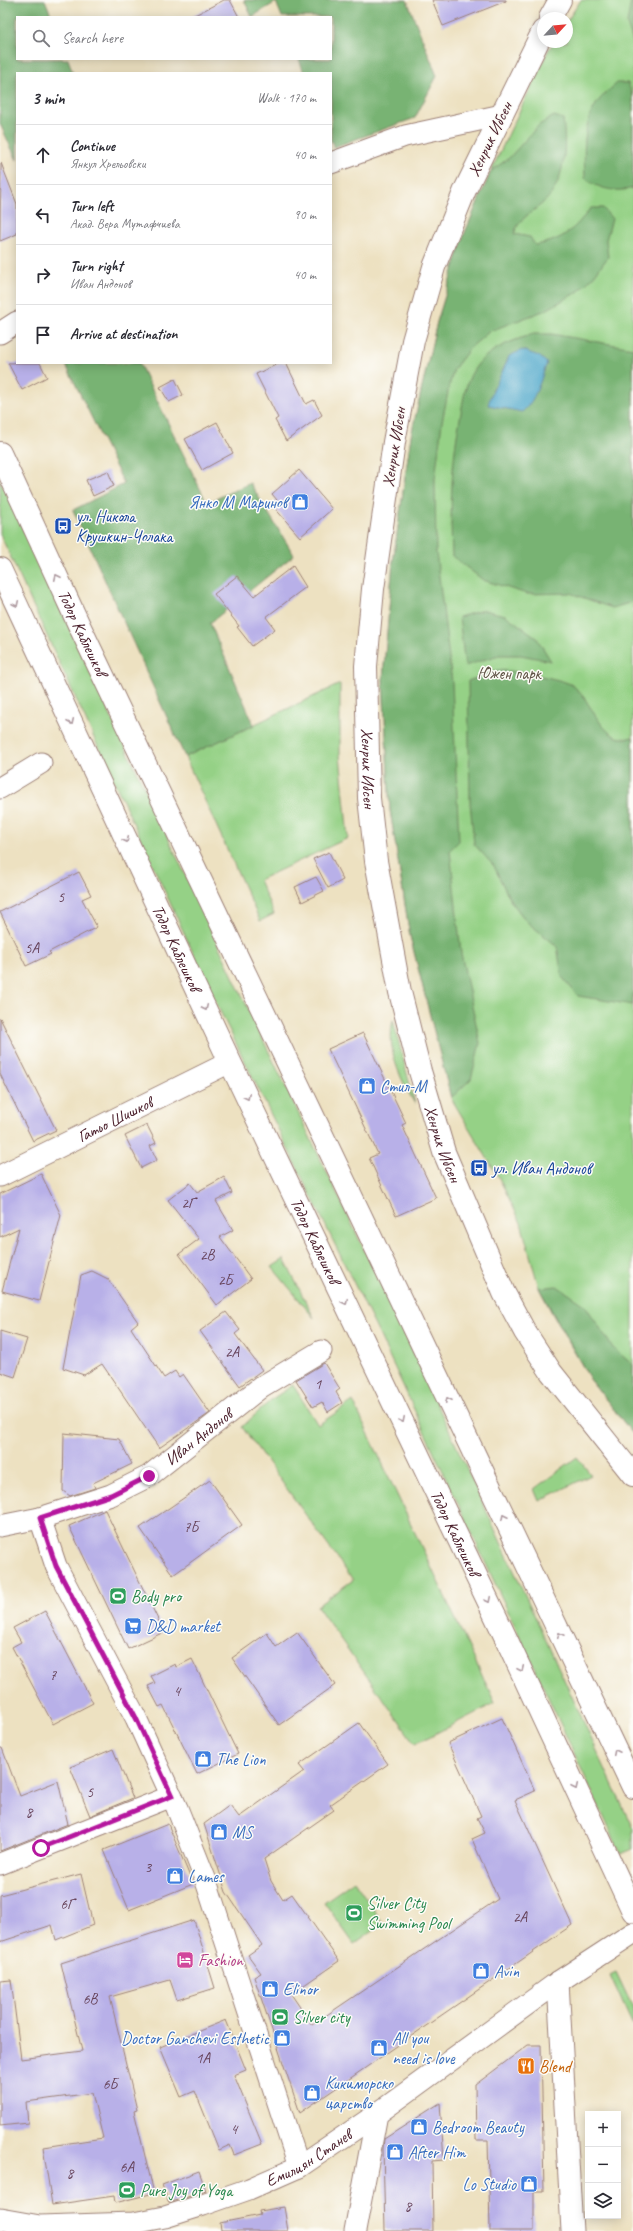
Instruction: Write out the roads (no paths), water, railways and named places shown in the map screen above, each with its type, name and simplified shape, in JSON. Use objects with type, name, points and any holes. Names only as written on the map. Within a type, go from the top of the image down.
[{"type":"main road","points":[[553,12],[560,0]]},
{"type":"main road","name":"Хенрик Ибсен","points":[[537,43],[465,190],[434,267],[413,341],[394,442],[373,589],[366,666],[369,798],[376,861],[400,992],[420,1071],[444,1152],[498,1281],[525,1332],[551,1372],[633,1475]]},
{"type":"main road","name":"Тодор Каблешков","points":[[0,453],[79,625],[633,1787]]},
{"type":"main road","name":"Тодор Каблешков","points":[[0,569],[230,1062],[504,1634],[633,1911]]},
{"type":"street","points":[[332,162],[405,136],[502,115]]},
{"type":"street","points":[[0,333],[16,323]]},
{"type":"street","points":[[0,788],[41,763]]},
{"type":"street","name":"Гатьо Шишков","points":[[0,1176],[230,1062]]},
{"type":"street","name":"Иван Андонов","points":[[0,1526],[40,1518],[111,1495],[149,1476],[261,1387],[321,1351]]},
{"type":"street","points":[[40,1518],[56,1566],[136,1718],[172,1796],[206,1881],[299,2167]]},
{"type":"street","points":[[0,1864],[172,1796]]},
{"type":"street","name":"Емилиян Станев","points":[[0,2219],[40,2226],[133,2223],[165,2217],[203,2205],[249,2189],[299,2167],[377,2114],[558,1982],[633,1933]]},
{"type":"street","points":[[558,1982],[572,2231]]},
{"type":"street","points":[[355,2231],[377,2114]]},
{"type":"water","points":[[522,350],[539,356],[547,363],[538,389],[531,402],[522,412],[488,405],[492,392],[509,356]]},
{"type":"place","name":"Янко М Маринов","points":[[300,502]]},
{"type":"place","name":"ул. Никола Крушкин-Чолака","points":[[63,526]]},
{"type":"place","name":"Стил-М","points":[[367,1086]]},
{"type":"place","name":"ул. Иван Андонов","points":[[479,1168]]},
{"type":"place","name":"Body pro","points":[[118,1596]]},
{"type":"place","name":"D&D market","points":[[133,1626]]},
{"type":"place","name":"The Lion","points":[[203,1759]]},
{"type":"place","name":"MS","points":[[219,1832]]},
{"type":"place","name":"Lames","points":[[175,1876]]},
{"type":"place","name":"Silver City Swimming Pool","points":[[354,1913]]},
{"type":"place","name":"Fashion","points":[[185,1960]]},
{"type":"place","name":"Avin","points":[[481,1971]]},
{"type":"place","name":"Elinor","points":[[270,1989]]},
{"type":"place","name":"Silver city","points":[[280,2017]]},
{"type":"place","name":"Doctor Ganchevi Esthetic","points":[[282,2038]]},
{"type":"place","name":"All you need is love","points":[[379,2048]]},
{"type":"place","name":"Blend","points":[[526,2066]]},
{"type":"place","name":"Кикиморско царство","points":[[312,2093]]},
{"type":"place","name":"Bedroom Beauty","points":[[419,2127]]},
{"type":"place","name":"After Him","points":[[395,2152]]},
{"type":"place","name":"Lo Studio","points":[[529,2184]]},
{"type":"place","name":"Pure Joy of Yoga","points":[[127,2190]]},
{"type":"park label","name":"Южен парк","points":[[509,673]]}]
